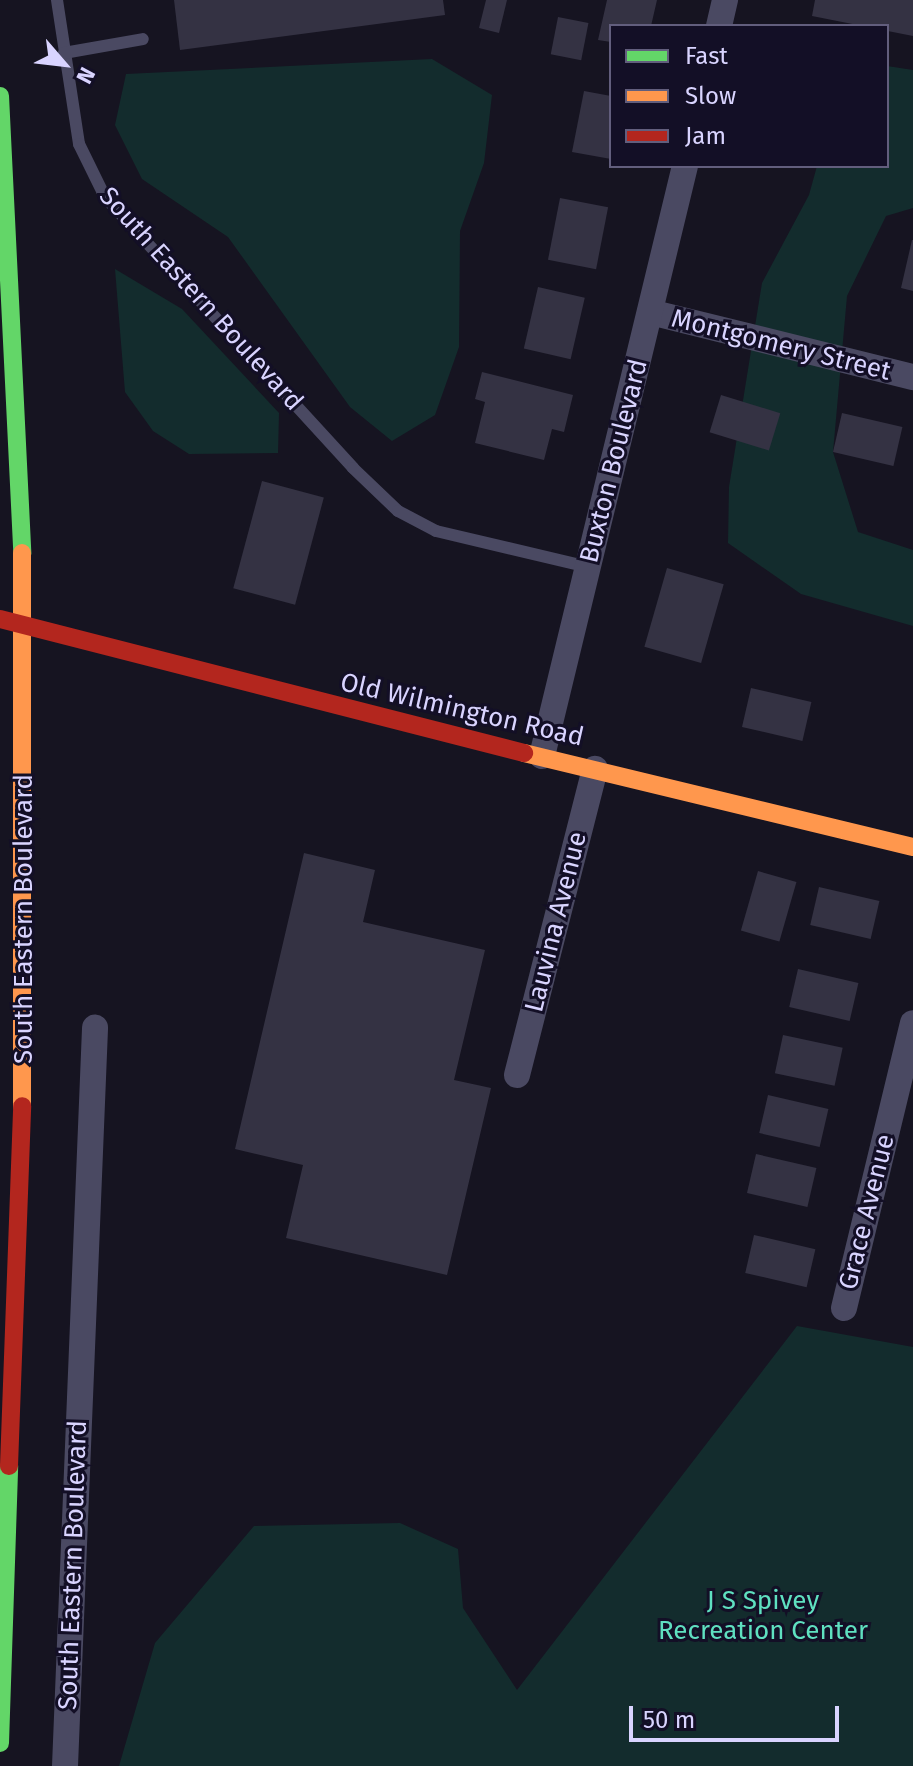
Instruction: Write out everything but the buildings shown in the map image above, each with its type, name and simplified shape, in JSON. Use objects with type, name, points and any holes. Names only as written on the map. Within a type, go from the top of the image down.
[{"type":"main road","name":"South Eastern Boulevard","points":[[0,96],[26,629],[23,1066],[0,1743]]},
{"type":"main road","name":"Old Wilmington Road","points":[[0,619],[26,629],[913,847]]},
{"type":"street","points":[[719,24],[725,0]]},
{"type":"street","name":"Buxton Boulevard","points":[[542,756],[685,168]]},
{"type":"street","name":"Montgomery Street","points":[[650,312],[913,377]]},
{"type":"street","name":"Lauvina Avenue","points":[[517,1075],[595,769]]},
{"type":"street","name":"Grace Avenue","points":[[844,1308],[913,1023]]},
{"type":"street","name":"South Eastern Boulevard","points":[[65,1766],[95,1028]]},
{"type":"lane","name":"South Eastern Boulevard","points":[[57,0],[79,144],[105,197],[377,493],[436,531],[588,567]]},
{"type":"lane","points":[[64,53],[143,39]]},
{"type":"green space","points":[[432,59],[492,95],[484,163],[460,231],[459,347],[435,415],[392,441],[350,407],[228,237],[142,179],[115,125],[126,74]]},
{"type":"green space","points":[[889,66],[913,70],[913,208],[886,216],[847,296],[833,452],[858,532],[913,550],[913,626],[801,594],[728,543],[729,487],[762,283],[809,195],[816,168],[889,168]]},
{"type":"green space","points":[[115,269],[182,309],[279,413],[278,453],[189,454],[153,431],[125,392]]},
{"type":"green space","name":"J S Spivey Recreation Center","points":[[797,1326],[913,1347],[913,1766],[119,1766],[155,1643],[254,1526],[400,1523],[458,1549],[463,1608],[517,1690]]},
{"type":"traffic: fast","points":[[0,96],[22,553]]},
{"type":"traffic: fast","points":[[0,1743],[9,1466]]},
{"type":"traffic: slow","points":[[22,553],[22,1106]]},
{"type":"traffic: slow","points":[[524,753],[913,847]]},
{"type":"traffic: jam","points":[[0,619],[524,753]]},
{"type":"traffic: jam","points":[[9,1466],[22,1106]]}]
